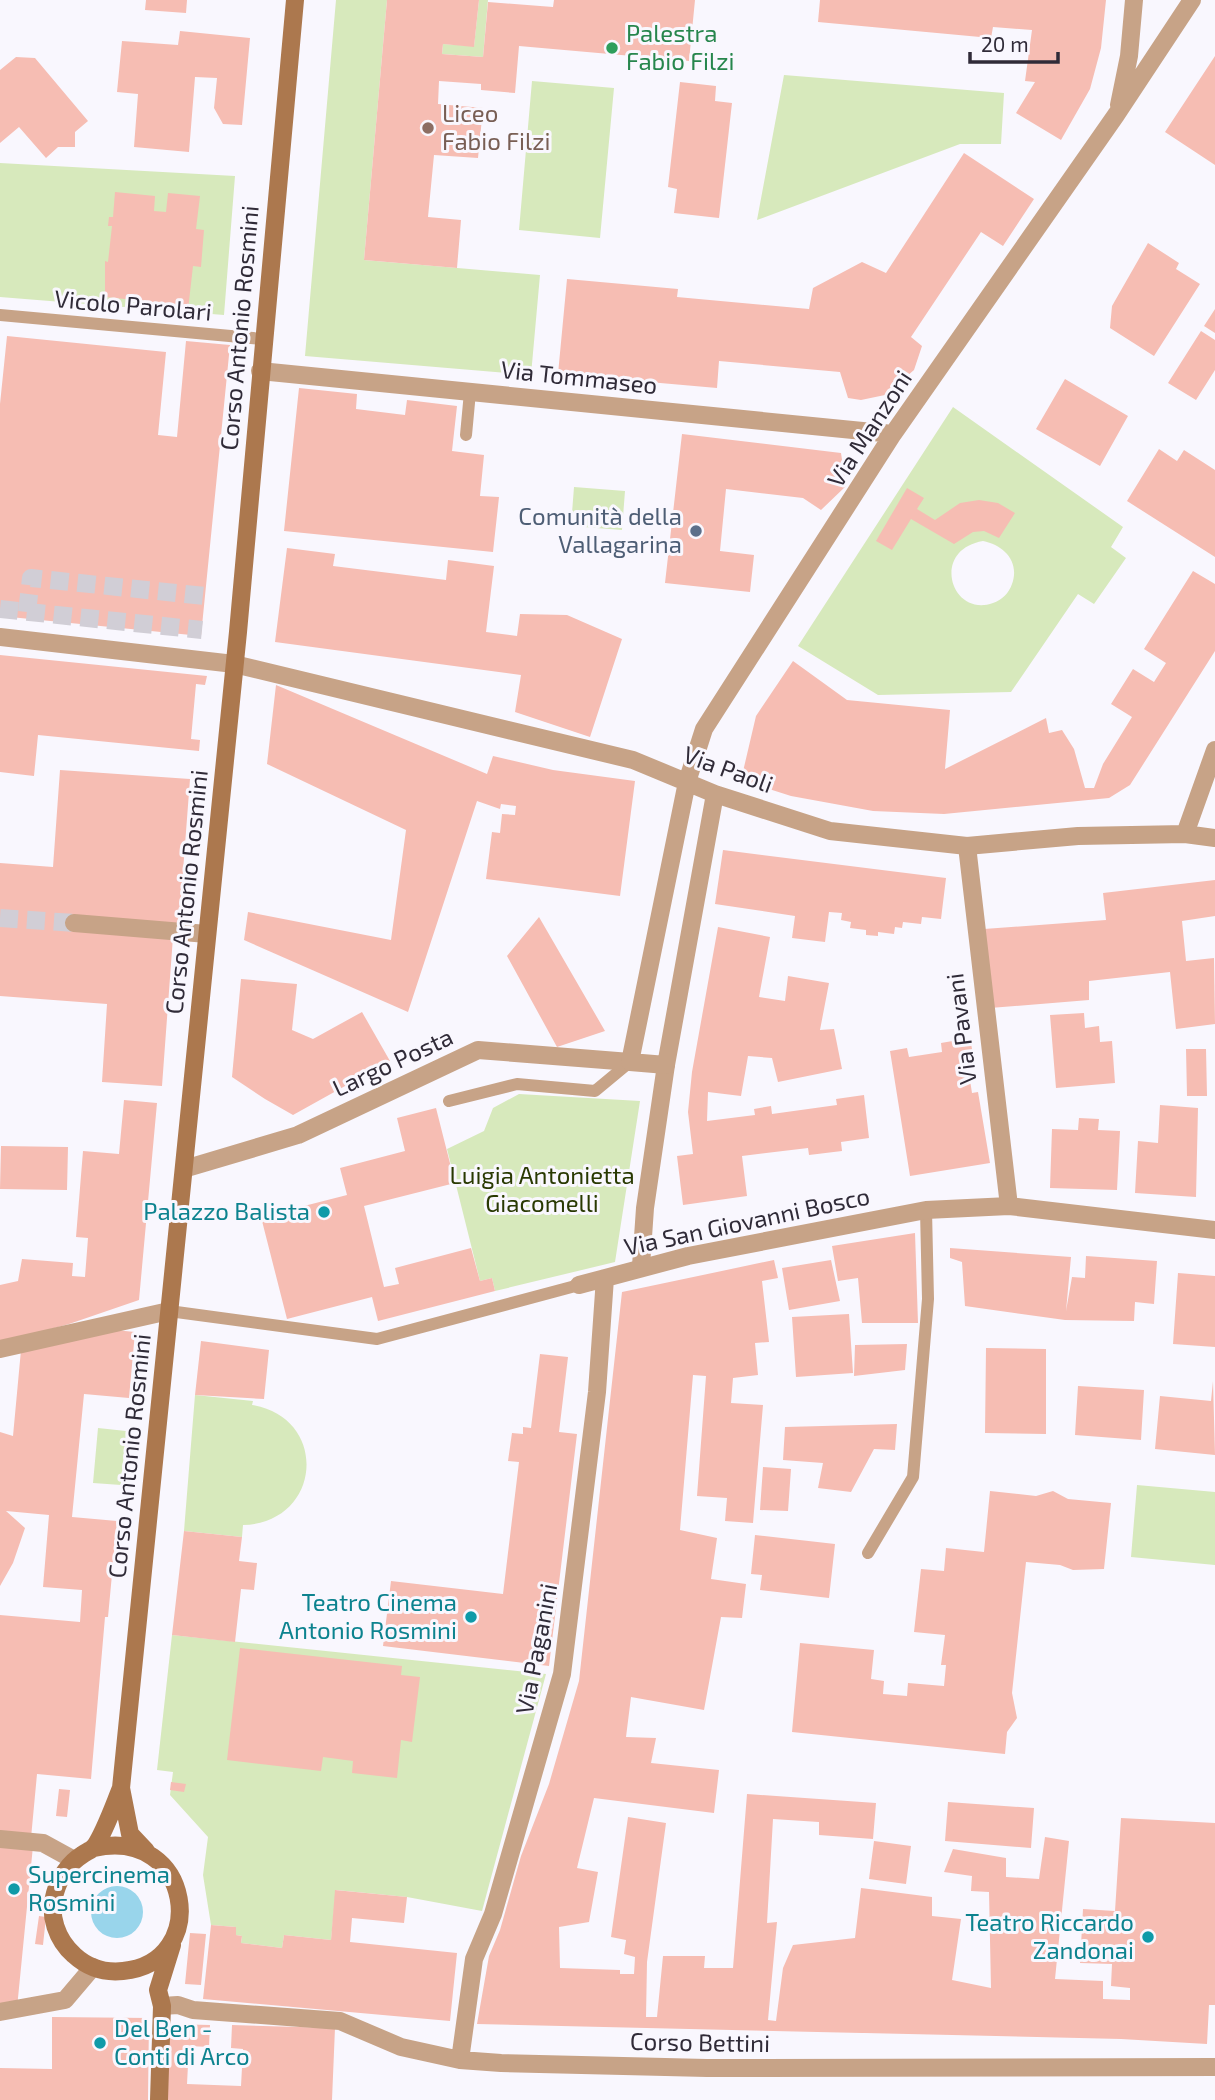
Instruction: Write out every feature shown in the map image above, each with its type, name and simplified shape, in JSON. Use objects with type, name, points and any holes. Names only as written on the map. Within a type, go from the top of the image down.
[{"type":"main road","name":"Corso Antonio Rosmini","points":[[121,1788],[234,664],[295,0]]},
{"type":"main road","points":[[94,1848],[121,1788]]},
{"type":"main road","points":[[121,1788],[130,1834],[163,1863],[174,1879],[180,1897],[180,1917],[160,1998],[159,2100]]},
{"type":"main road","points":[[148,1852],[112,1844],[94,1848],[74,1860],[62,1876],[54,1894],[52,1913],[57,1932],[67,1948],[93,1967],[115,1972],[132,1970],[157,1957],[175,1935]]},
{"type":"main road","points":[[132,1970],[160,1998]]},
{"type":"street","name":"Via Manzoni","points":[[1116,115],[1129,56],[1134,0]]},
{"type":"street","name":"Via Manzoni","points":[[630,1062],[687,782],[705,729],[893,435],[1116,115],[1192,0]]},
{"type":"street","name":"Via Tommaseo","points":[[260,370],[893,435]]},
{"type":"street","name":"Via Paoli","points":[[0,637],[234,664],[633,760],[715,794],[830,831],[967,846],[1078,836],[1185,834],[1215,838]]},
{"type":"street","points":[[1185,834],[1215,750]]},
{"type":"street","points":[[641,1266],[645,1208],[666,1065],[715,794]]},
{"type":"street","name":"Via Pavani","points":[[967,846],[1009,1206]]},
{"type":"street","points":[[74,923],[207,934]]},
{"type":"street","name":"Largo Posta","points":[[184,1169],[298,1135],[478,1050],[666,1065]]},
{"type":"street","name":"Via San Giovanni Bosco","points":[[579,1285],[641,1266],[926,1210],[1009,1206],[1215,1230]]},
{"type":"street","name":"Via Paganini","points":[[460,2060],[474,1959],[493,1914],[562,1674],[597,1392],[605,1278]]},
{"type":"street","points":[[0,1349],[169,1311]]},
{"type":"street","points":[[0,1839],[43,1843],[74,1860]]},
{"type":"street","points":[[0,2012],[65,2000],[93,1967]]},
{"type":"street","name":"Corso Bettini","points":[[160,1998],[193,2010],[340,2021],[401,2047],[460,2060],[706,2068],[1215,2067]]},
{"type":"lane","name":"Vicolo Parolari","points":[[0,315],[263,339]]},
{"type":"lane","points":[[466,435],[470,392]]},
{"type":"lane","points":[[449,1101],[517,1084],[595,1091],[630,1062]]},
{"type":"lane","points":[[869,1553],[913,1477],[928,1299],[926,1210]]},
{"type":"lane","points":[[169,1311],[377,1339],[579,1285]]},
{"type":"green space","points":[[336,0],[387,0],[364,260],[540,275],[531,375],[305,356]]},
{"type":"green space","points":[[479,0],[488,0],[483,57],[442,54],[443,44],[474,46]]},
{"type":"green space","points":[[784,75],[1004,93],[1001,144],[960,144],[757,220]]},
{"type":"green space","points":[[532,81],[614,88],[600,238],[519,230]]},
{"type":"green space","points":[[0,163],[235,176],[224,315],[0,297]]},
{"type":"green space","points":[[953,407],[1123,527],[1111,547],[1126,558],[1094,604],[1078,594],[1011,692],[878,695],[798,646]],"holes":[[[983,541],[991,543],[1008,556],[1012,562],[1014,576],[1011,587],[1002,598],[993,603],[978,605],[966,601],[957,592],[952,581],[952,569],[956,557],[966,547]]]},
{"type":"green space","points":[[574,487],[625,491],[622,530],[571,526]]},
{"type":"green space","name":"Luigia Antonietta Giacomelli","points":[[519,1094],[640,1101],[615,1262],[495,1291],[492,1278],[480,1281],[447,1149],[484,1131],[493,1108]]},
{"type":"green space","points":[[195,1395],[253,1401],[252,1405],[277,1414],[295,1429],[304,1448],[306,1469],[301,1490],[289,1507],[269,1520],[243,1525],[242,1537],[184,1531]]},
{"type":"green space","points":[[98,1428],[126,1431],[121,1485],[93,1483]]},
{"type":"green space","points":[[1137,1485],[1215,1492],[1215,1565],[1131,1557]]},
{"type":"green space","points":[[172,1635],[546,1674],[482,1911],[407,1897],[336,1890],[331,1940],[284,1935],[282,1948],[241,1943],[242,1936],[236,1935],[236,1927],[211,1925],[203,1875],[208,1837],[170,1795],[173,1772],[157,1770]]},
{"type":"water","points":[[117,1886],[136,1893],[143,1912],[136,1931],[117,1938],[98,1931],[91,1912],[98,1893]]},
{"type":"building","points":[[146,0],[187,0],[186,13],[145,10]]},
{"type":"building","name":"Liceo Fabio Filzi","points":[[387,0],[479,0],[474,47],[443,44],[442,54],[483,57],[488,2],[553,7],[554,0],[695,0],[689,61],[519,46],[515,93],[481,90],[481,84],[439,81],[438,104],[483,108],[478,158],[434,155],[428,217],[461,220],[457,268],[364,260]]},
{"type":"building","points":[[820,0],[1106,0],[1101,48],[1090,89],[1061,140],[1016,113],[1035,82],[1025,81],[1032,30],[993,27],[991,38],[818,22]]},
{"type":"building","points":[[180,31],[250,38],[242,125],[223,124],[214,108],[217,78],[195,77],[189,152],[134,147],[138,94],[117,92],[122,41],[178,45]]},
{"type":"building","points":[[1215,56],[1215,165],[1165,132]]},
{"type":"building","points":[[16,57],[35,58],[88,121],[75,132],[75,147],[58,147],[46,158],[19,127],[0,143],[0,70]]},
{"type":"building","points":[[680,82],[716,86],[715,101],[732,103],[719,218],[674,213],[677,189],[668,187]]},
{"type":"building","points":[[964,153],[1034,199],[1003,246],[981,232],[911,337],[922,346],[914,370],[885,395],[861,400],[848,398],[840,372],[719,361],[717,388],[558,374],[567,279],[678,289],[677,297],[809,309],[813,288],[862,262],[886,273]]},
{"type":"building","points":[[115,192],[155,196],[154,211],[166,212],[168,193],[200,196],[196,229],[204,230],[201,267],[193,266],[188,310],[145,306],[145,301],[105,297],[105,261],[108,262],[112,226],[108,226],[109,217],[113,217]]},
{"type":"building","points":[[1148,243],[1179,263],[1176,269],[1200,284],[1154,356],[1110,328],[1112,306]]},
{"type":"building","points":[[1215,309],[1215,333],[1204,326]]},
{"type":"building","points":[[1201,331],[1215,340],[1215,370],[1196,400],[1168,383]]},
{"type":"building","points":[[7,336],[166,352],[158,435],[177,437],[186,341],[230,345],[201,636],[0,616],[0,404]]},
{"type":"building","points":[[1065,379],[1128,416],[1100,466],[1036,429]]},
{"type":"building","points":[[299,388],[357,394],[356,409],[405,415],[407,400],[457,406],[452,451],[484,455],[480,496],[499,497],[493,552],[284,531]]},
{"type":"building","name":"Comunità della Vallagarina","points":[[682,434],[841,453],[846,486],[821,510],[803,498],[726,489],[720,551],[754,555],[750,592],[665,583]]},
{"type":"building","points":[[1159,449],[1177,461],[1184,450],[1215,470],[1215,557],[1127,501]]},
{"type":"building","points":[[907,488],[924,498],[917,509],[935,520],[960,503],[979,500],[998,503],[1015,513],[999,538],[984,531],[973,532],[954,544],[911,519],[892,550],[876,541]]},
{"type":"building","points":[[287,548],[335,554],[333,566],[446,580],[448,560],[494,566],[486,632],[517,636],[520,614],[567,615],[622,639],[590,737],[515,712],[521,675],[275,642]]},
{"type":"building","points":[[1193,571],[1215,584],[1215,651],[1130,785],[1109,798],[944,814],[873,811],[791,796],[741,780],[756,716],[793,661],[847,700],[950,710],[945,769],[1046,718],[1049,733],[1062,730],[1074,749],[1085,788],[1094,788],[1103,764],[1132,717],[1111,704],[1133,669],[1154,682],[1166,663],[1144,649]]},
{"type":"building","points":[[0,655],[207,676],[205,685],[196,684],[191,739],[200,740],[199,751],[38,735],[34,776],[0,772]]},
{"type":"building","points":[[276,685],[487,774],[493,756],[553,770],[635,781],[620,896],[486,879],[492,832],[500,833],[502,814],[515,815],[516,806],[501,804],[500,809],[477,801],[408,1012],[244,940],[248,912],[391,940],[406,830],[267,764]]},
{"type":"building","points":[[60,770],[190,779],[179,924],[173,937],[162,1086],[102,1082],[107,1004],[0,996],[0,863],[53,867]]},
{"type":"building","points":[[723,850],[946,878],[941,919],[922,917],[921,924],[903,922],[902,928],[895,927],[894,934],[878,932],[878,936],[866,935],[866,930],[850,928],[851,922],[841,920],[842,913],[829,912],[825,942],[792,938],[795,916],[715,904]]},
{"type":"building","points":[[1215,880],[1215,916],[1182,921],[1186,961],[1214,958],[1215,1024],[1176,1029],[1170,972],[1089,981],[1089,1000],[990,1008],[984,929],[1106,920],[1103,893]]},
{"type":"building","points":[[539,917],[605,1031],[557,1047],[507,956]]},
{"type":"building","points":[[718,927],[770,937],[759,997],[785,1001],[788,976],[829,983],[820,1030],[834,1029],[842,1069],[778,1082],[772,1058],[748,1056],[741,1096],[708,1092],[707,1121],[755,1115],[754,1109],[771,1106],[772,1114],[837,1105],[836,1099],[864,1095],[869,1138],[841,1142],[842,1151],[809,1155],[808,1148],[742,1156],[747,1196],[683,1205],[677,1156],[693,1154],[688,1112],[692,1072]]},
{"type":"building","points":[[241,979],[297,984],[292,1030],[313,1039],[362,1012],[390,1061],[293,1115],[232,1077]]},
{"type":"building","points":[[1084,1013],[1085,1028],[1099,1026],[1100,1042],[1112,1041],[1115,1083],[1056,1088],[1050,1015]]},
{"type":"building","points":[[970,1038],[974,1060],[967,1061],[972,1093],[978,1092],[990,1163],[910,1176],[890,1051],[907,1048],[909,1057],[942,1052],[941,1043]]},
{"type":"building","points":[[1186,1049],[1206,1049],[1207,1096],[1187,1096]]},
{"type":"building","points":[[124,1100],[157,1103],[139,1300],[69,1324],[0,1343],[0,1285],[18,1281],[22,1259],[73,1263],[72,1276],[85,1277],[88,1238],[76,1237],[83,1151],[119,1154]]},
{"type":"building","points":[[1160,1105],[1198,1108],[1196,1197],[1135,1193],[1138,1141],[1158,1143]]},
{"type":"building","name":"Palazzo Balista","points":[[436,1108],[455,1183],[364,1206],[384,1287],[399,1284],[395,1268],[471,1248],[480,1281],[492,1278],[495,1291],[378,1321],[372,1297],[287,1319],[261,1217],[347,1195],[340,1168],[405,1151],[397,1118]]},
{"type":"building","points":[[1079,1118],[1099,1119],[1098,1130],[1120,1131],[1117,1190],[1050,1188],[1052,1129],[1078,1130]]},
{"type":"building","points":[[1,1146],[68,1147],[67,1190],[0,1189]]},
{"type":"building","points":[[915,1233],[918,1323],[862,1323],[858,1278],[838,1281],[832,1246]]},
{"type":"building","points":[[950,1248],[1071,1257],[1066,1311],[1072,1277],[1085,1278],[1086,1256],[1157,1261],[1154,1304],[1135,1302],[1134,1321],[1065,1320],[965,1306],[962,1262],[950,1258]]},
{"type":"building","points":[[774,1260],[778,1278],[762,1281],[769,1342],[755,1343],[758,1375],[733,1378],[731,1403],[763,1405],[753,1523],[725,1521],[727,1498],[697,1496],[706,1376],[693,1375],[680,1530],[717,1538],[711,1579],[746,1584],[742,1618],[721,1617],[704,1710],[631,1697],[626,1737],[656,1738],[651,1763],[719,1770],[714,1813],[594,1798],[577,1868],[598,1872],[589,1922],[559,1927],[560,1968],[620,1970],[620,1974],[634,1974],[635,1957],[624,1954],[626,1940],[611,1937],[628,1817],[666,1823],[647,1962],[646,2017],[657,2017],[663,1956],[705,1956],[704,1968],[733,1968],[747,1794],[876,1803],[873,1839],[819,1835],[819,1822],[773,1819],[767,1923],[777,1922],[768,2020],[776,2021],[783,1968],[793,1945],[855,1938],[861,1888],[932,1897],[932,1916],[961,1919],[952,1980],[991,1988],[989,1892],[971,1891],[972,1876],[944,1872],[953,1849],[1006,1858],[1006,1877],[1039,1879],[1045,1837],[1069,1841],[1055,1979],[1103,1981],[1103,1999],[1130,2000],[1130,1988],[1111,1986],[1112,1964],[1080,1963],[1083,1909],[1115,1911],[1121,1818],[1215,1823],[1215,2005],[1209,2005],[1207,2044],[1121,2039],[477,2024],[489,1956],[500,1930],[521,1856],[549,1784],[579,1681],[622,1292]]},
{"type":"building","points":[[831,1260],[840,1301],[789,1310],[782,1268]]},
{"type":"building","points":[[1178,1273],[1215,1276],[1215,1347],[1173,1344]]},
{"type":"building","points":[[849,1314],[853,1373],[796,1377],[792,1317]]},
{"type":"building","points":[[105,1329],[135,1332],[129,1398],[84,1394],[72,1517],[117,1521],[108,1617],[105,1617],[91,1779],[37,1774],[31,1838],[0,1835],[0,1615],[80,1622],[82,1590],[43,1587],[49,1515],[6,1511],[25,1528],[13,1563],[0,1586],[0,1432],[13,1436],[21,1350]]},
{"type":"building","points":[[201,1341],[269,1350],[264,1399],[195,1395]]},
{"type":"building","points":[[907,1344],[905,1370],[854,1376],[855,1345]]},
{"type":"building","points":[[986,1348],[1046,1349],[1046,1434],[985,1433]]},
{"type":"building","points":[[540,1354],[568,1357],[559,1432],[577,1434],[549,1666],[383,1646],[391,1581],[503,1594],[519,1462],[508,1461],[512,1433],[523,1434],[523,1427],[531,1428]]},
{"type":"building","points":[[1213,1381],[1215,1455],[1155,1449],[1160,1396],[1211,1401]]},
{"type":"building","points":[[1078,1386],[1144,1390],[1141,1440],[1075,1435]]},
{"type":"building","points":[[897,1424],[895,1450],[874,1449],[851,1492],[818,1488],[823,1463],[783,1460],[785,1427]]},
{"type":"building","points":[[763,1467],[791,1469],[788,1511],[760,1510]]},
{"type":"building","points":[[990,1491],[1036,1496],[1053,1491],[1068,1499],[1111,1503],[1104,1569],[1073,1570],[1060,1565],[1026,1562],[1012,1693],[1017,1718],[1007,1732],[1005,1754],[792,1732],[800,1643],[874,1650],[871,1679],[884,1681],[883,1694],[907,1696],[908,1683],[944,1686],[946,1665],[941,1665],[945,1635],[914,1632],[921,1569],[944,1571],[946,1548],[984,1552]]},
{"type":"building","points":[[184,1531],[242,1537],[239,1561],[257,1563],[254,1590],[241,1589],[235,1642],[172,1635]]},
{"type":"building","points":[[755,1535],[835,1544],[829,1598],[760,1590],[762,1575],[751,1574]]},
{"type":"building","points":[[240,1648],[402,1666],[401,1675],[420,1677],[412,1742],[401,1740],[397,1778],[352,1773],[353,1761],[323,1757],[321,1771],[227,1760]]},
{"type":"building","points":[[171,1782],[186,1784],[184,1792],[170,1790]]},
{"type":"building","points":[[59,1789],[70,1790],[67,1817],[56,1816]]},
{"type":"building","points":[[948,1802],[1034,1808],[1031,1848],[945,1841]]},
{"type":"building","points":[[874,1841],[911,1846],[906,1884],[869,1879]]},
{"type":"building","name":"Supercinema Rosmini","points":[[0,1842],[33,1846],[17,2008],[0,2007]]},
{"type":"building","points":[[335,1890],[407,1897],[404,1923],[352,1918],[350,1942],[457,1953],[450,2021],[203,1999],[211,1925],[236,1927],[236,1935],[242,1936],[241,1943],[282,1948],[284,1935],[331,1940]]},
{"type":"building","points":[[39,1916],[46,1917],[43,1945],[35,1944]]},
{"type":"building","points":[[190,1933],[206,1934],[201,1985],[185,1984]]},
{"type":"building","name":"Del Ben - Conti di Arco","points":[[52,2017],[149,2018],[148,2100],[0,2100],[0,2068],[52,2069]]},
{"type":"building","points":[[169,2024],[210,2025],[209,2047],[189,2046],[187,2084],[241,2086],[243,2049],[231,2048],[232,2025],[335,2028],[332,2100],[167,2100]]},
{"type":"tunnel","points":[[27,612],[31,578],[205,596]]},
{"type":"tunnel","points":[[0,609],[202,630]]},
{"type":"tunnel","points":[[0,918],[74,923]]},
{"type":"place","name":"Palestra Fabio Filzi","points":[[612,48]]},
{"type":"place","name":"Liceo Fabio Filzi","points":[[428,128]]},
{"type":"place","name":"Comunità della Vallagarina","points":[[696,531]]},
{"type":"place","name":"Palazzo Balista","points":[[324,1212]]},
{"type":"place","name":"Teatro Cinema Antonio Rosmini","points":[[471,1617]]},
{"type":"place","name":"Supercinema Rosmini","points":[[14,1889]]},
{"type":"place","name":"Teatro Riccardo Zandonai","points":[[1148,1937]]},
{"type":"place","name":"Del Ben - Conti di Arco","points":[[100,2043]]}]
